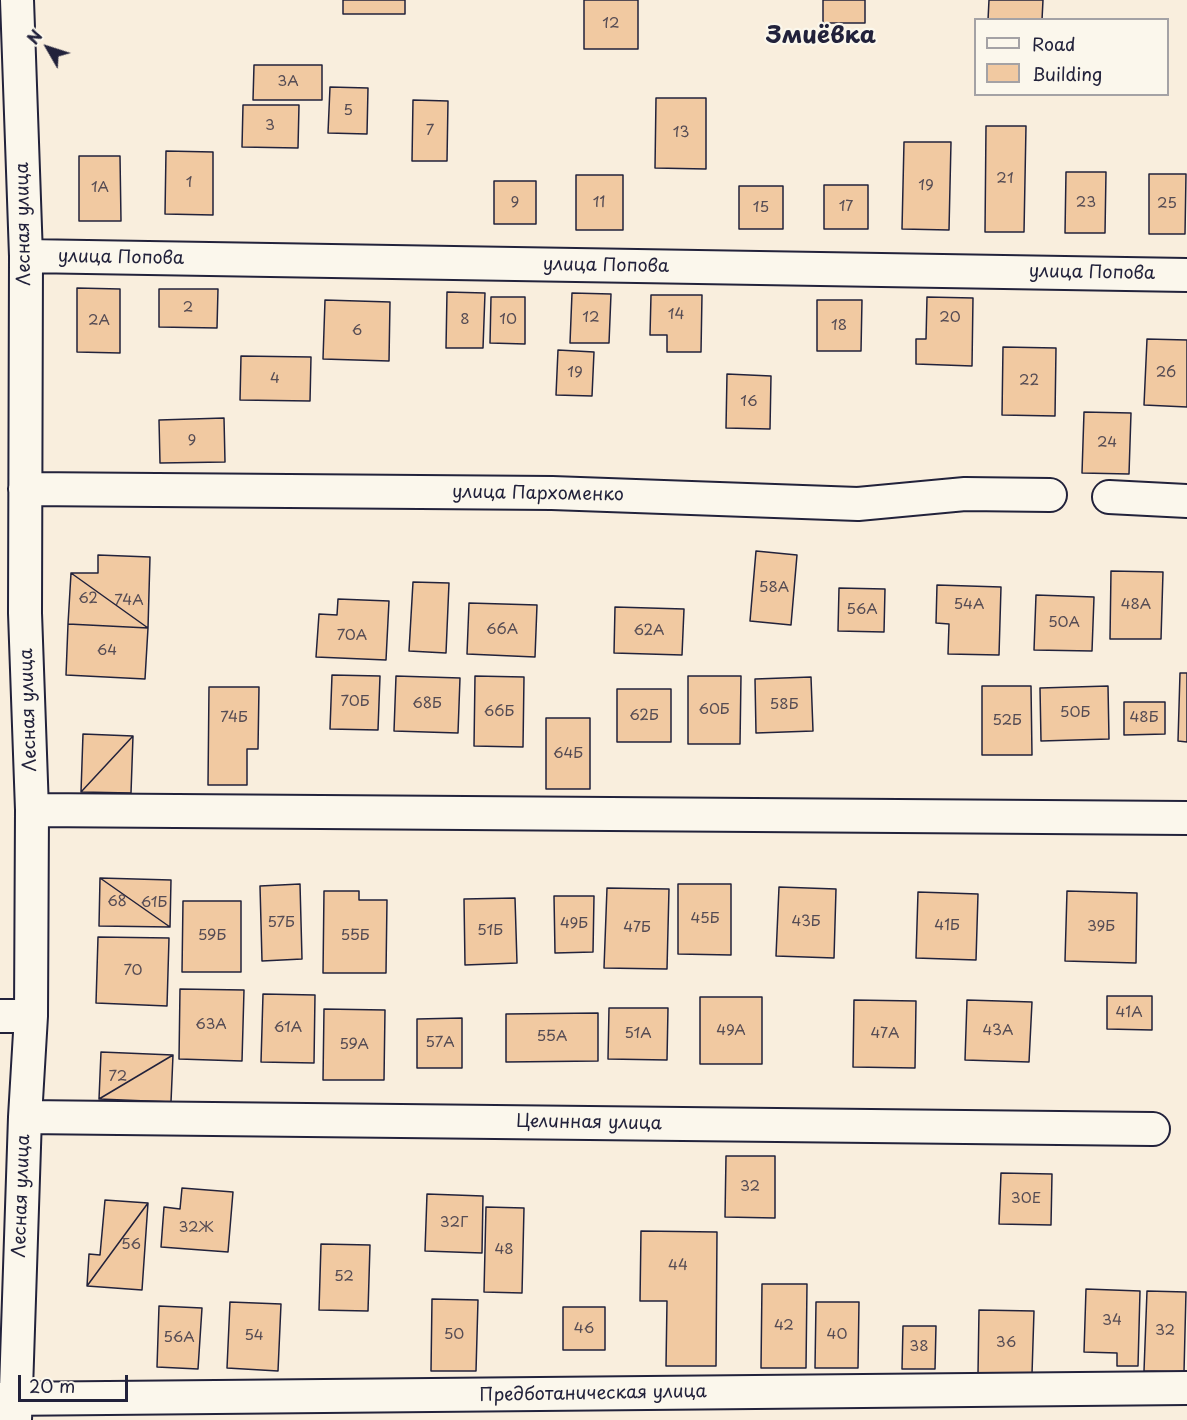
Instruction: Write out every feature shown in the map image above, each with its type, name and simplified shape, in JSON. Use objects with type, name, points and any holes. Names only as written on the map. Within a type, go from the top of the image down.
[{"type":"street","name":"Лесная улица","points":[[10,1406],[31,1016],[32,810],[13,612],[25,489],[26,256],[17,0]]},
{"type":"street","name":"улица Попова","points":[[26,256],[1187,275]]},
{"type":"street","name":"улица Пархоменко","points":[[25,489],[552,493],[858,504],[964,494],[1050,495]]},
{"type":"street","points":[[1109,497],[1187,501]]},
{"type":"street","points":[[32,810],[1187,818]]},
{"type":"street","points":[[0,1016],[31,1016]]},
{"type":"street","name":"Целинная улица","points":[[25,1117],[1153,1129]]},
{"type":"street","name":"Предботаническая улица","points":[[10,1406],[1187,1388]]},
{"type":"building","points":[[343,0],[405,0],[405,14],[343,14]]},
{"type":"building","points":[[584,0],[638,0],[638,49],[584,49]]},
{"type":"building","points":[[823,0],[865,0],[865,23],[823,23]]},
{"type":"building","points":[[989,0],[1043,0],[1042,18],[988,18]]},
{"type":"building","points":[[254,65],[322,65],[322,100],[253,100]]},
{"type":"building","points":[[330,87],[368,88],[367,134],[328,133]]},
{"type":"building","points":[[656,98],[706,98],[706,169],[655,168]]},
{"type":"building","points":[[413,100],[448,101],[447,161],[412,161]]},
{"type":"building","points":[[243,105],[299,105],[298,148],[242,147]]},
{"type":"building","points":[[986,126],[1026,126],[1024,232],[985,232]]},
{"type":"building","points":[[904,142],[951,142],[949,230],[902,229]]},
{"type":"building","points":[[166,151],[213,152],[213,215],[165,214]]},
{"type":"building","points":[[79,156],[120,156],[121,221],[79,221]]},
{"type":"building","points":[[1066,172],[1106,172],[1105,233],[1065,233]]},
{"type":"building","points":[[1149,174],[1186,174],[1185,234],[1149,234]]},
{"type":"building","points":[[576,175],[623,175],[623,230],[576,230]]},
{"type":"building","points":[[494,181],[536,181],[536,224],[494,224]]},
{"type":"building","points":[[824,185],[868,185],[868,229],[824,229]]},
{"type":"building","points":[[739,186],[783,186],[783,229],[739,229]]},
{"type":"building","points":[[77,288],[120,289],[120,353],[77,352]]},
{"type":"building","points":[[159,289],[218,289],[217,328],[159,327]]},
{"type":"building","points":[[447,292],[485,293],[483,348],[446,348]]},
{"type":"building","points":[[572,293],[611,294],[609,343],[570,343]]},
{"type":"building","points":[[651,295],[702,295],[701,352],[667,352],[667,335],[650,335]]},
{"type":"building","points":[[491,297],[525,297],[525,344],[490,343]]},
{"type":"building","points":[[927,297],[973,298],[972,366],[916,364],[916,339],[926,339]]},
{"type":"building","points":[[325,300],[390,302],[389,361],[323,359]]},
{"type":"building","points":[[817,300],[862,300],[861,351],[817,351]]},
{"type":"building","points":[[1147,339],[1187,340],[1187,407],[1144,405]]},
{"type":"building","points":[[1003,347],[1056,348],[1055,416],[1002,415]]},
{"type":"building","points":[[558,350],[594,352],[592,396],[556,395]]},
{"type":"building","points":[[241,356],[311,357],[310,401],[240,400]]},
{"type":"building","points":[[727,374],[771,376],[770,429],[726,428]]},
{"type":"building","points":[[1084,412],[1131,413],[1129,474],[1082,473]]},
{"type":"building","points":[[224,418],[225,462],[160,463],[159,420]]},
{"type":"building","points":[[756,551],[797,555],[791,625],[750,621]]},
{"type":"building","points":[[98,555],[150,557],[148,628],[71,573],[98,573]]},
{"type":"building","points":[[1111,571],[1163,572],[1161,639],[1110,639]]},
{"type":"building","points":[[71,573],[148,628],[68,624]]},
{"type":"building","points":[[413,582],[449,583],[446,653],[409,651]]},
{"type":"building","points":[[937,585],[1001,587],[999,655],[948,654],[949,624],[936,623]]},
{"type":"building","points":[[839,588],[885,589],[884,632],[838,631]]},
{"type":"building","points":[[1036,595],[1094,597],[1092,651],[1034,650]]},
{"type":"building","points":[[338,599],[389,601],[386,660],[316,657],[319,614],[337,615]]},
{"type":"building","points":[[469,603],[537,605],[535,657],[467,654]]},
{"type":"building","points":[[615,607],[684,609],[682,655],[614,653]]},
{"type":"building","points":[[68,624],[148,628],[145,679],[66,675]]},
{"type":"building","points":[[1180,673],[1187,673],[1187,742],[1178,741]]},
{"type":"building","points":[[332,675],[380,676],[378,730],[330,729]]},
{"type":"building","points":[[396,676],[460,678],[458,733],[394,731]]},
{"type":"building","points":[[475,676],[524,677],[523,747],[474,746]]},
{"type":"building","points":[[688,676],[741,676],[740,744],[688,744]]},
{"type":"building","points":[[811,677],[813,731],[756,733],[755,679]]},
{"type":"building","points":[[982,686],[1031,686],[1032,755],[982,755]]},
{"type":"building","points":[[1108,686],[1109,739],[1041,741],[1040,688]]},
{"type":"building","points":[[209,687],[259,687],[258,749],[247,749],[247,785],[208,785]]},
{"type":"building","points":[[617,689],[671,689],[671,742],[617,742]]},
{"type":"building","points":[[1124,702],[1165,702],[1165,734],[1124,735]]},
{"type":"building","points":[[546,718],[590,718],[590,789],[546,789]]},
{"type":"building","points":[[83,734],[133,736],[81,792]]},
{"type":"building","points":[[133,736],[131,793],[81,792]]},
{"type":"building","points":[[100,878],[170,927],[99,926]]},
{"type":"building","points":[[100,878],[171,880],[170,927]]},
{"type":"building","points":[[300,884],[302,959],[262,961],[260,886]]},
{"type":"building","points":[[678,884],[731,884],[731,955],[678,954]]},
{"type":"building","points":[[779,887],[836,889],[834,958],[776,956]]},
{"type":"building","points":[[607,888],[669,889],[667,969],[604,968]]},
{"type":"building","points":[[324,891],[359,891],[359,900],[387,900],[386,973],[323,973]]},
{"type":"building","points":[[1067,891],[1137,893],[1136,963],[1065,961]]},
{"type":"building","points":[[918,892],[978,894],[976,960],[916,958]]},
{"type":"building","points":[[554,896],[594,896],[593,952],[555,953]]},
{"type":"building","points":[[515,898],[517,963],[465,965],[464,899]]},
{"type":"building","points":[[183,901],[241,901],[241,972],[182,972]]},
{"type":"building","points":[[98,937],[169,938],[167,1006],[96,1003]]},
{"type":"building","points":[[180,989],[244,990],[242,1061],[179,1059]]},
{"type":"building","points":[[263,994],[315,995],[314,1063],[261,1062]]},
{"type":"building","points":[[1107,996],[1152,996],[1152,1030],[1107,1029]]},
{"type":"building","points":[[700,997],[762,997],[762,1064],[700,1064]]},
{"type":"building","points":[[854,1000],[916,1001],[915,1068],[853,1067]]},
{"type":"building","points":[[967,1000],[1032,1002],[1029,1062],[965,1060]]},
{"type":"building","points":[[609,1008],[668,1008],[667,1060],[608,1059]]},
{"type":"building","points":[[324,1009],[385,1010],[384,1080],[323,1080]]},
{"type":"building","points":[[598,1013],[598,1061],[506,1062],[506,1014]]},
{"type":"building","points":[[462,1018],[462,1068],[417,1068],[417,1019]]},
{"type":"building","points":[[101,1052],[173,1055],[99,1099]]},
{"type":"building","points":[[173,1055],[171,1102],[99,1099]]},
{"type":"building","points":[[726,1156],[775,1156],[775,1218],[725,1217]]},
{"type":"building","points":[[1001,1173],[1052,1174],[1051,1225],[999,1224]]},
{"type":"building","points":[[182,1188],[233,1192],[228,1252],[161,1247],[164,1207],[180,1209]]},
{"type":"building","points":[[427,1194],[483,1196],[482,1253],[425,1251]]},
{"type":"building","points":[[105,1200],[148,1203],[87,1286],[89,1254],[100,1255]]},
{"type":"building","points":[[148,1203],[142,1290],[87,1286]]},
{"type":"building","points":[[486,1207],[524,1208],[522,1293],[484,1292]]},
{"type":"building","points":[[641,1231],[717,1232],[716,1366],[666,1366],[667,1301],[640,1301]]},
{"type":"building","points":[[321,1244],[370,1245],[368,1311],[319,1310]]},
{"type":"building","points":[[762,1284],[807,1284],[806,1368],[761,1368]]},
{"type":"building","points":[[1086,1289],[1140,1291],[1138,1366],[1117,1366],[1117,1353],[1084,1352]]},
{"type":"building","points":[[1147,1291],[1186,1292],[1184,1372],[1144,1371]]},
{"type":"building","points":[[432,1299],[478,1300],[476,1371],[431,1371]]},
{"type":"building","points":[[230,1302],[281,1304],[278,1371],[227,1368]]},
{"type":"building","points":[[816,1302],[859,1302],[858,1368],[815,1368]]},
{"type":"building","points":[[159,1306],[202,1308],[198,1369],[157,1367]]},
{"type":"building","points":[[563,1307],[605,1307],[605,1350],[563,1350]]},
{"type":"building","points":[[979,1310],[1034,1311],[1032,1374],[978,1374]]},
{"type":"building","points":[[903,1326],[936,1326],[935,1369],[902,1369]]},
{"type":"district","name":"Змиёвка","points":[[821,36]]}]
